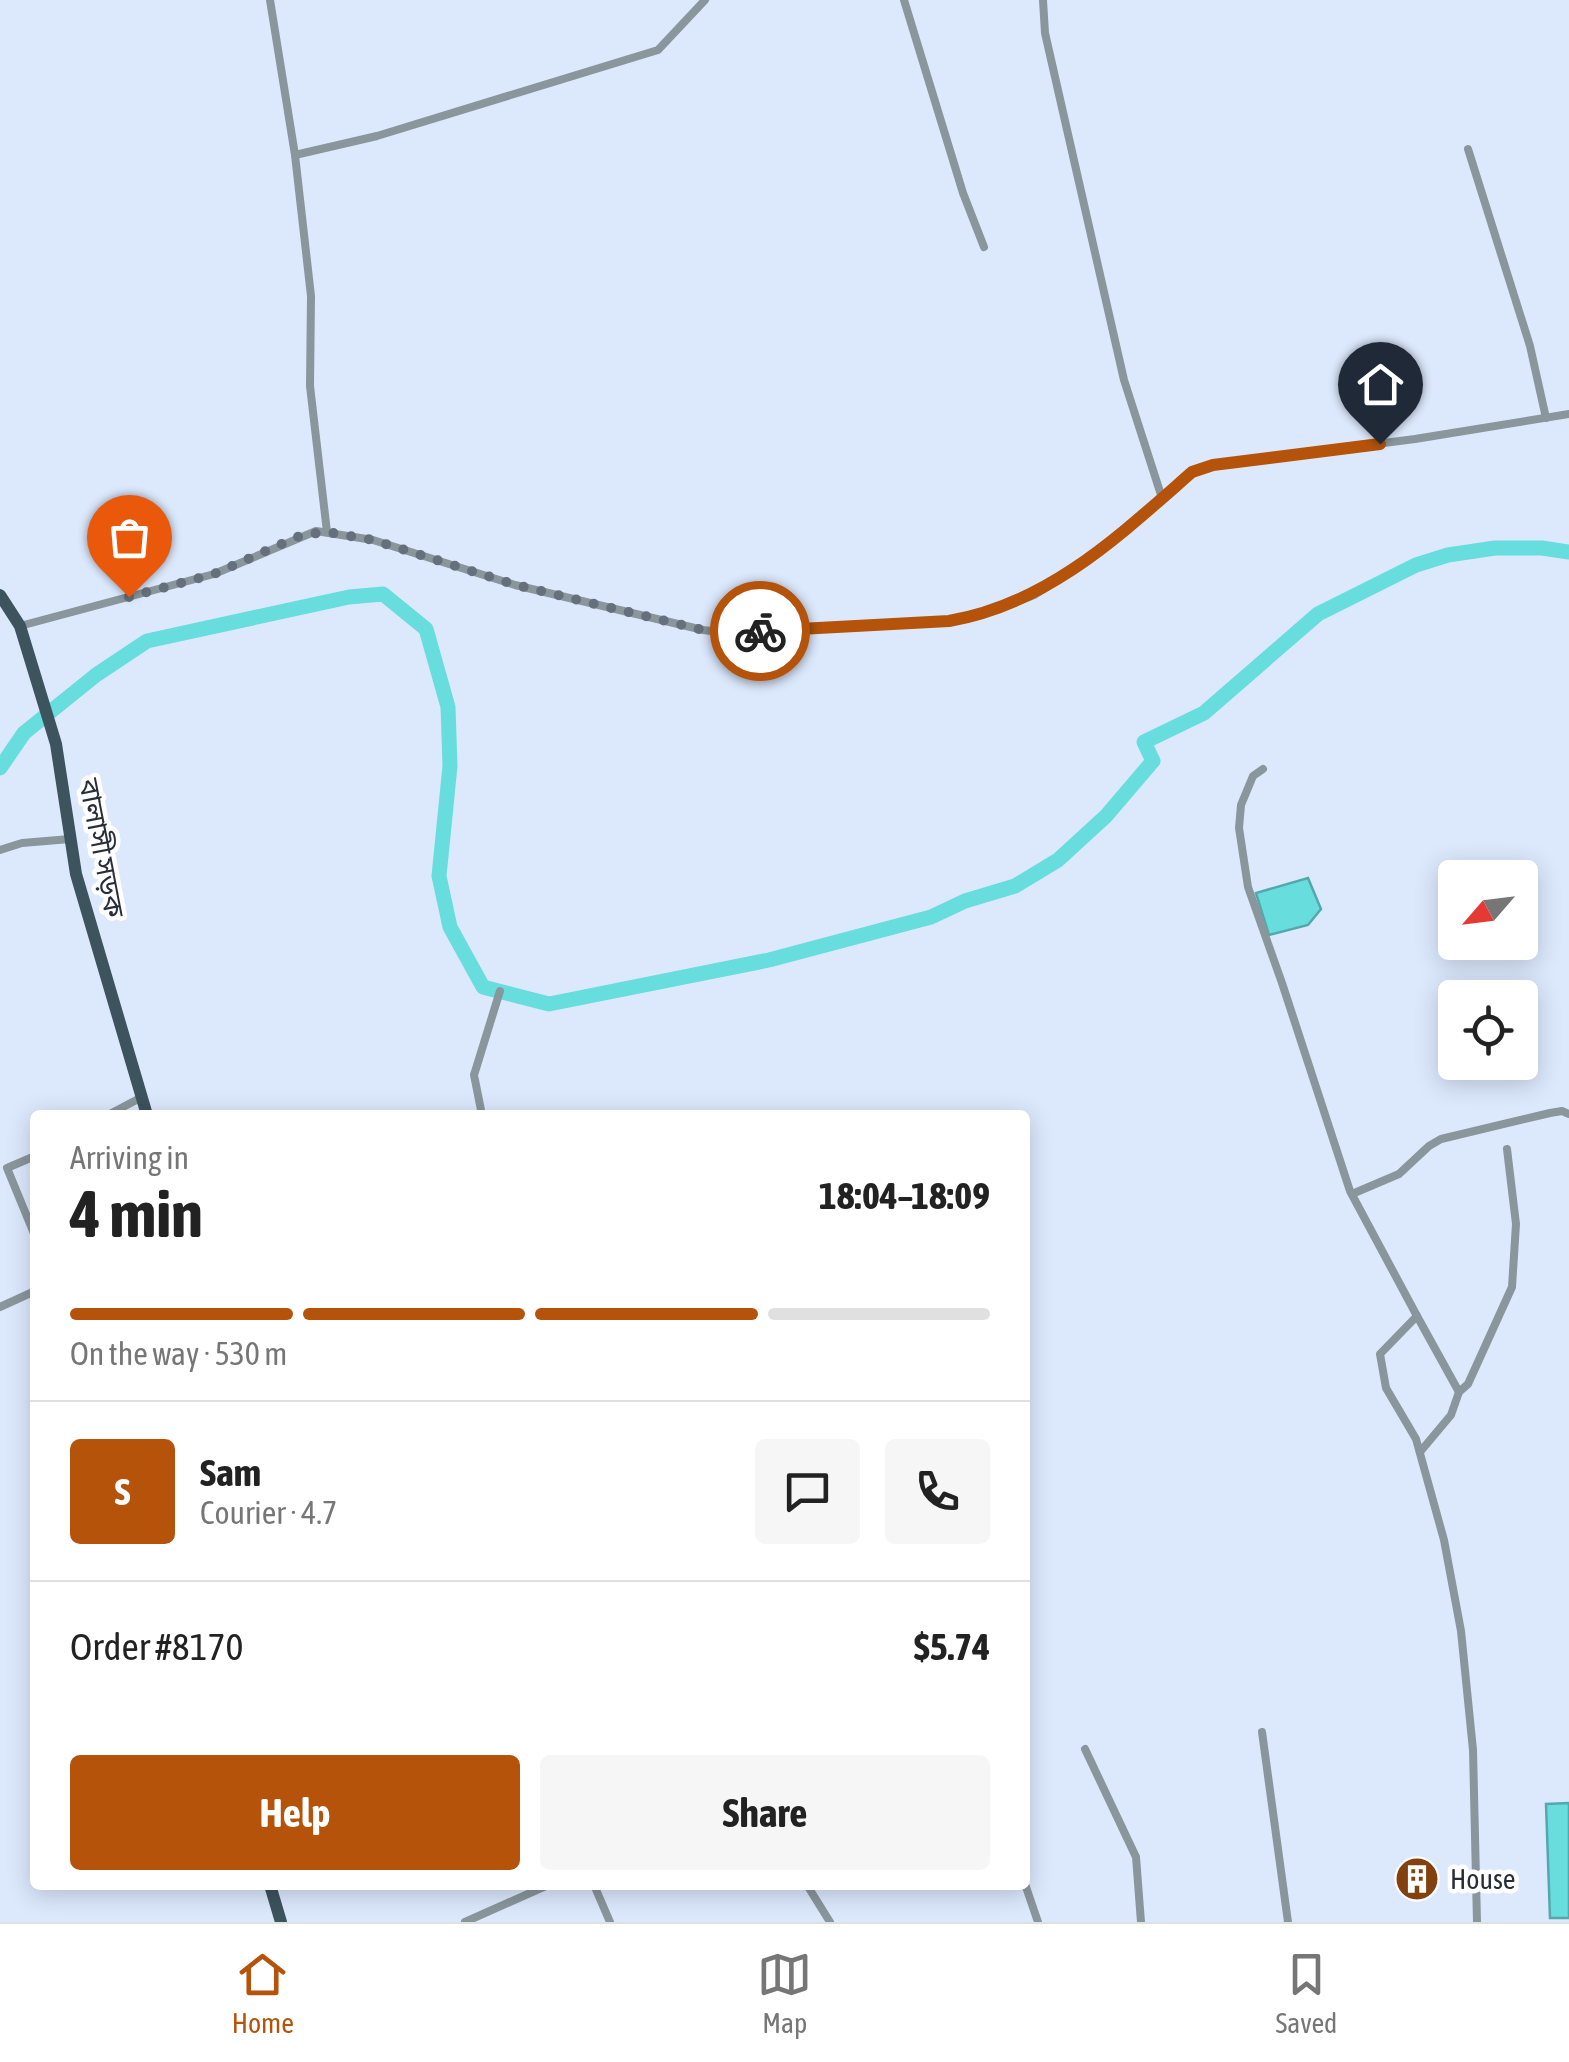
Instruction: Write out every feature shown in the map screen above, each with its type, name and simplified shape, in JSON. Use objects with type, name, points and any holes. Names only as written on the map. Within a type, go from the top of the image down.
[{"type":"main road","name":"বালাসী সড়ক","points":[[0,595],[20,626],[56,744],[76,874],[146,1110]]},
{"type":"main road","points":[[271,1890],[281,1922]]},
{"type":"street","points":[[270,0],[295,154],[311,296],[310,386],[327,532]]},
{"type":"street","points":[[295,154],[376,136],[658,50],[705,0]]},
{"type":"street","points":[[904,0],[963,193],[984,247]]},
{"type":"street","points":[[1043,0],[1045,32],[1124,380],[1162,498]]},
{"type":"street","points":[[1468,150],[1530,346],[1546,418]]},
{"type":"street","points":[[20,626],[214,574],[302,535],[327,532],[373,540],[568,598],[703,630],[727,633],[949,621],[974,617],[1034,595],[1079,567],[1192,472],[1213,465],[1569,414]]},
{"type":"street","points":[[1263,768],[1253,776],[1241,805],[1239,828],[1248,887],[1352,1194],[1459,1392]]},
{"type":"street","points":[[0,850],[22,843],[70,839]]},
{"type":"street","points":[[481,1110],[474,1074],[500,991]]},
{"type":"street","points":[[118,1110],[142,1098]]},
{"type":"street","points":[[1352,1194],[1399,1174],[1440,1139],[1550,1113],[1569,1114]]},
{"type":"street","points":[[1419,1453],[1451,1415],[1512,1286],[1516,1224],[1507,1148]]},
{"type":"street","points":[[30,1158],[7,1168],[30,1224]]},
{"type":"street","points":[[0,1307],[30,1292]]},
{"type":"street","points":[[1416,1316],[1380,1354],[1386,1388],[1416,1438],[1444,1540],[1461,1631],[1473,1750],[1477,1922]]},
{"type":"street","points":[[1262,1732],[1288,1922]]},
{"type":"street","points":[[1085,1749],[1136,1857],[1142,1922]]},
{"type":"street","points":[[465,1922],[537,1890]]},
{"type":"street","points":[[596,1890],[610,1922]]},
{"type":"street","points":[[810,1890],[830,1922]]},
{"type":"street","points":[[1027,1890],[1038,1922]]},
{"type":"shaded area","points":[[1308,878],[1321,909],[1308,925],[1269,935],[1256,893]]},
{"type":"shaded area","points":[[1569,1803],[1569,1918],[1550,1918],[1546,1804]]},
{"type":"waterway","points":[[0,768],[24,733],[96,675],[147,641],[349,597],[383,594],[426,629],[448,707],[450,766],[439,876],[450,927],[483,987],[549,1004],[769,960],[931,917],[965,901],[1015,886],[1058,860],[1106,816],[1153,761],[1144,742],[1204,713],[1318,614],[1416,565],[1448,555],[1495,548],[1569,552]]},
{"type":"way so far","points":[[129,597],[214,574],[316,531],[373,540],[516,585],[703,630],[760,631]]},
{"type":"place","name":"House","points":[[1417,1879]]},
{"type":"route","points":[[760,631],[974,617],[1034,595],[1079,567],[1192,472],[1213,465],[1380,444]]}]
